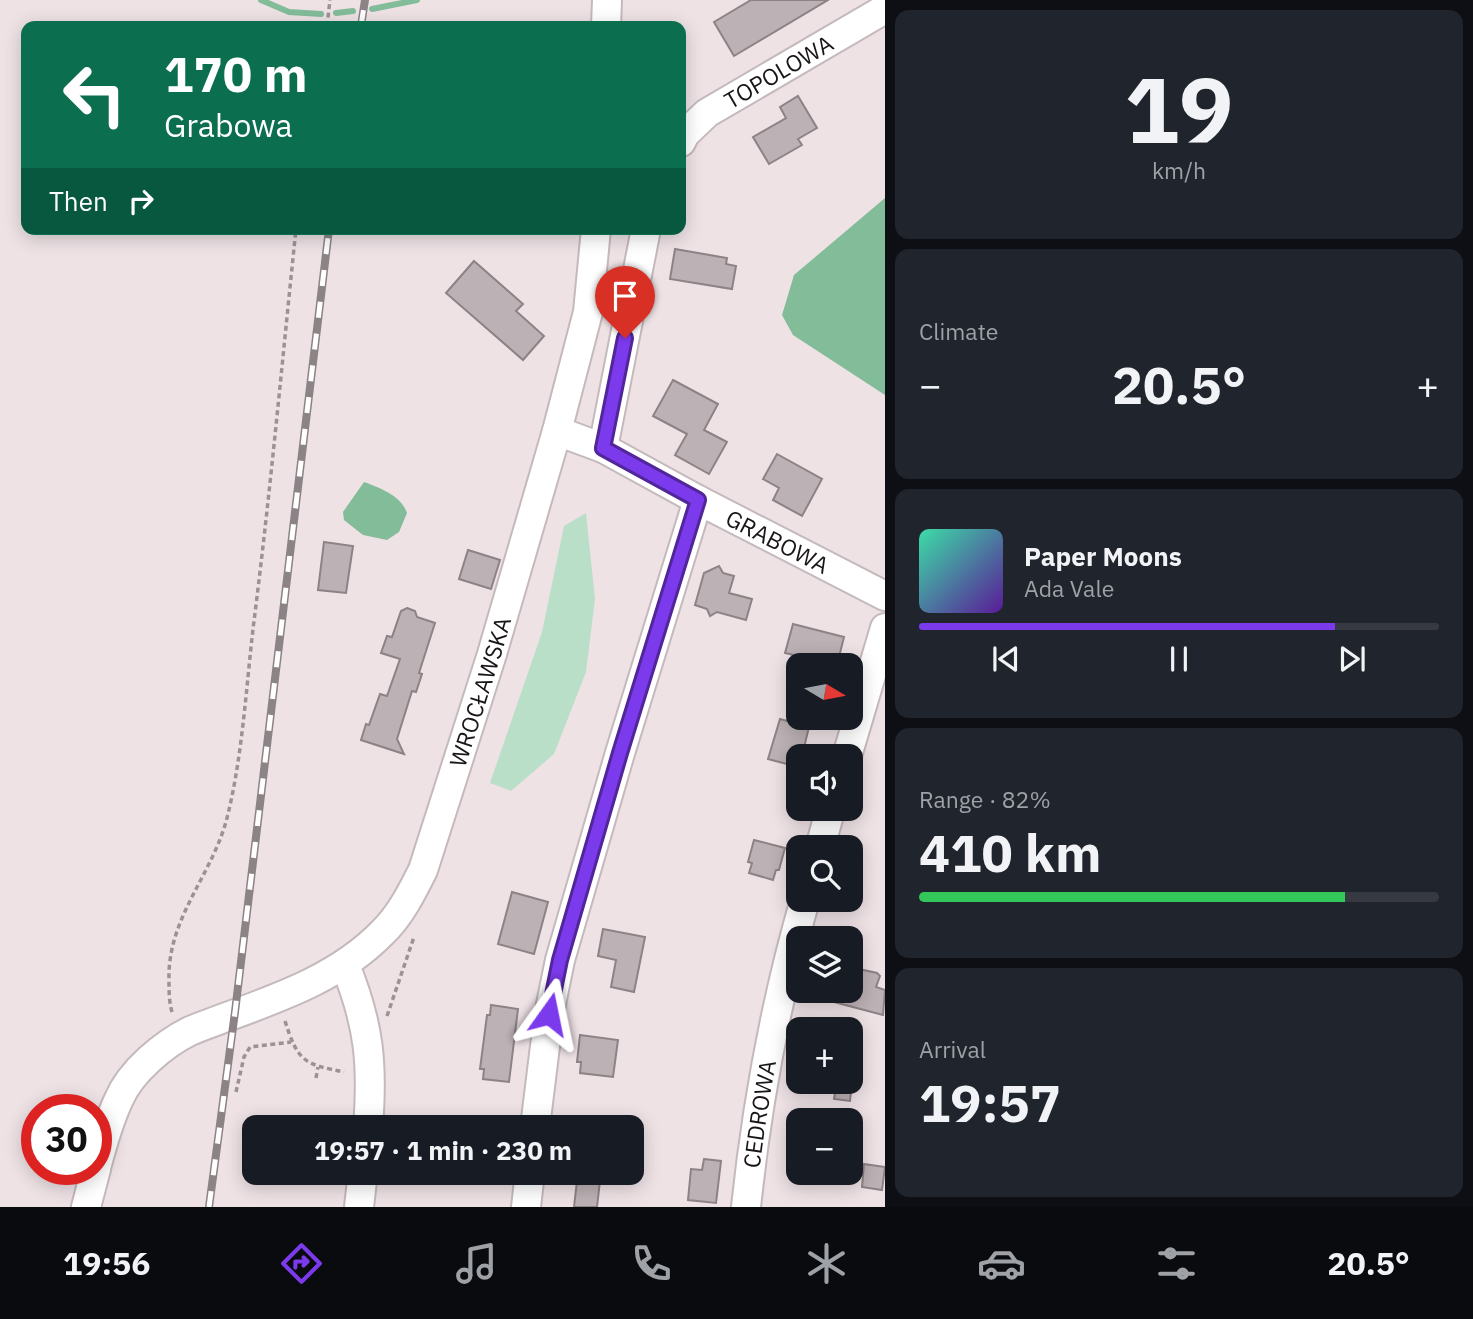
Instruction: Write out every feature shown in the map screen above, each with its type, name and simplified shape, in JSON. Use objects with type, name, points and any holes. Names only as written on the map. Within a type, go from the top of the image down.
[{"type":"street","points":[[606,21],[607,0]]},
{"type":"street","name":"TOPOLOWA","points":[[686,133],[707,113],[885,9]]},
{"type":"street","name":"WROCŁAWSKA","points":[[112,1121],[120,1097],[134,1076],[180,1036],[323,978],[345,965],[383,933],[407,900],[423,870],[492,654],[557,431],[588,312],[595,235]]},
{"type":"street","points":[[603,448],[645,235]]},
{"type":"street","name":"GRABOWA","points":[[557,431],[603,448],[885,596]]},
{"type":"street","points":[[536,1115],[549,1014],[560,960],[698,500]]},
{"type":"street","points":[[851,744],[885,628]]},
{"type":"street","name":"CEDROWA","points":[[746,1207],[754,1134],[775,1024],[802,912]]},
{"type":"street","points":[[345,965],[360,1005],[369,1044],[371,1070],[369,1115]]},
{"type":"street","name":"WROCŁAWSKA","points":[[86,1207],[92,1185]]},
{"type":"street","points":[[359,1207],[362,1185]]},
{"type":"street","points":[[526,1207],[529,1185]]},
{"type":"path","points":[[328,21],[330,0]]},
{"type":"path","points":[[180,1036],[169,1004],[170,949],[175,931],[221,836],[231,799],[259,582],[295,235]]},
{"type":"path","points":[[281,1011],[292,1042],[303,1059],[318,1067],[355,1074]]},
{"type":"path","points":[[236,1092],[244,1057],[250,1047],[292,1042]]},
{"type":"path","points":[[316,1079],[318,1067]]},
{"type":"shaded area","points":[[885,198],[885,395],[793,335],[782,315],[794,275]]},
{"type":"shaded area","points":[[364,482],[395,497],[407,513],[399,532],[387,540],[363,535],[344,520],[343,512]]},
{"type":"shaded area","points":[[586,513],[595,599],[586,672],[554,754],[511,791],[490,783],[542,632],[564,526]]},
{"type":"building","points":[[751,0],[828,0],[734,56],[714,22]]},
{"type":"building","points":[[798,96],[817,128],[798,139],[802,145],[769,164],[753,137],[786,118],[780,107]]},
{"type":"building","points":[[675,249],[727,258],[726,264],[736,266],[732,289],[670,279]]},
{"type":"building","points":[[474,261],[523,304],[516,311],[544,336],[523,360],[446,293]]},
{"type":"building","points":[[673,380],[718,404],[704,430],[727,442],[709,474],[675,455],[687,434],[653,416]]},
{"type":"building","points":[[777,454],[822,479],[802,516],[773,500],[779,488],[763,479]]},
{"type":"building","points":[[324,542],[353,546],[346,593],[318,590]]},
{"type":"building","points":[[468,550],[500,560],[491,589],[459,579]]},
{"type":"building","points":[[719,566],[723,573],[734,576],[729,593],[752,599],[746,620],[717,612],[710,616],[707,609],[695,605],[704,573]]},
{"type":"building","points":[[407,608],[415,611],[417,617],[435,623],[419,673],[422,674],[416,692],[412,691],[397,739],[404,754],[361,740],[380,694],[387,696],[400,659],[381,653],[387,636],[392,637],[401,611]]},
{"type":"building","points":[[793,624],[844,637],[840,653],[785,653]]},
{"type":"building","points":[[780,719],[786,721],[786,730],[808,730],[805,744],[786,744],[786,764],[768,759]]},
{"type":"building","points":[[754,840],[785,848],[779,870],[776,870],[773,880],[749,873],[752,863],[748,862]]},
{"type":"building","points":[[512,892],[548,902],[534,954],[498,944]]},
{"type":"building","points":[[603,929],[645,937],[634,992],[611,987],[616,960],[598,956]]},
{"type":"building","points":[[863,970],[880,976],[876,987],[885,990],[883,1015],[838,1003],[863,1003]]},
{"type":"building","points":[[491,1005],[518,1009],[509,1082],[483,1079],[484,1069],[480,1069],[487,1015],[490,1015]]},
{"type":"building","points":[[580,1035],[618,1040],[613,1077],[580,1073],[581,1062],[577,1062]]},
{"type":"building","points":[[835,1094],[851,1094],[850,1101],[834,1099]]},
{"type":"building","points":[[704,1159],[721,1161],[716,1203],[688,1200],[691,1169],[702,1170]]},
{"type":"building","points":[[864,1164],[885,1167],[882,1190],[862,1187]]},
{"type":"building","points":[[577,1185],[600,1185],[597,1207],[574,1207]]},
{"type":"waterway","points":[[261,0],[289,12],[321,14]]},
{"type":"waterway","points":[[372,9],[417,0]]},
{"type":"waterway","points":[[336,13],[353,11]]},
{"type":"railway","points":[[362,21],[365,0]]},
{"type":"railway","points":[[209,1207],[328,235]]},
{"type":"route","points":[[549,1014],[560,960],[620,753],[698,500],[603,448],[625,338]]}]
